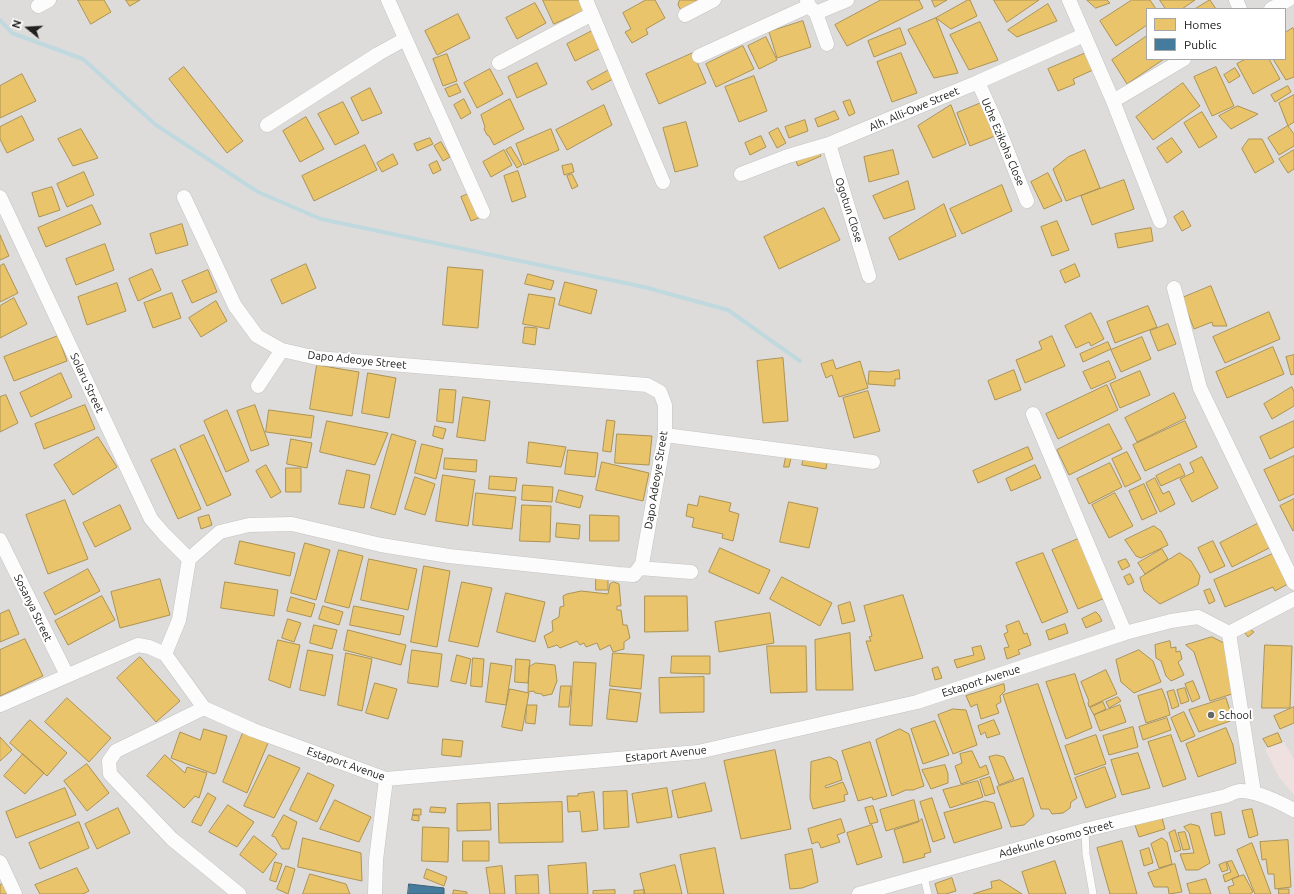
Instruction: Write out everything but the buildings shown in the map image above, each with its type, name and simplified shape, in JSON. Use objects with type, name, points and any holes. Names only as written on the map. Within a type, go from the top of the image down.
[{"type":"street","points":[[388,0],[483,212]]},
{"type":"street","points":[[586,0],[663,182]]},
{"type":"street","points":[[685,15],[714,0]]},
{"type":"street","points":[[699,56],[811,6],[847,0]]},
{"type":"street","points":[[1069,0],[1113,101],[1160,221]]},
{"type":"street","points":[[1273,8],[1288,0]]},
{"type":"street","points":[[811,6],[827,44]]},
{"type":"street","points":[[498,64],[592,14]]},
{"type":"street","name":"Alh. Alli-Owe Street","points":[[741,174],[788,156],[829,144],[1084,36]]},
{"type":"street","points":[[267,125],[378,54],[405,39]]},
{"type":"street","points":[[1113,101],[1182,60]]},
{"type":"street","name":"Uche Ezikoha Close","points":[[978,82],[996,122],[1027,201]]},
{"type":"street","name":"Ogotun Close","points":[[829,144],[869,276]]},
{"type":"street","name":"Solaru Street","points":[[0,197],[151,519],[189,559]]},
{"type":"street","name":"Dapo Adeoye Street","points":[[184,197],[235,306],[258,336],[282,350],[317,358],[647,384],[660,392],[665,405],[665,436],[642,564],[639,568]]},
{"type":"street","points":[[1174,288],[1200,388],[1294,583]]},
{"type":"street","points":[[258,386],[282,350]]},
{"type":"street","points":[[1033,414],[1125,633]]},
{"type":"street","points":[[665,436],[873,462]]},
{"type":"street","points":[[0,705],[138,644],[165,654],[179,620],[189,559],[220,532],[249,525],[292,524],[381,546],[449,556],[618,574],[634,575],[639,568],[690,572]]},
{"type":"street","name":"Sosanya Street","points":[[0,540],[67,675]]},
{"type":"street","points":[[1254,793],[1229,633],[1294,599]]},
{"type":"street","name":"Estaport Avenue","points":[[165,654],[204,708],[253,730],[386,780],[698,752],[917,702],[1125,633],[1171,621],[1198,617],[1229,633]]},
{"type":"street","points":[[204,708],[116,751],[109,762],[110,774],[172,839],[239,894]]},
{"type":"street","points":[[375,894],[376,860],[386,780]]},
{"type":"street","name":"Adekunle Osomo Street","points":[[859,894],[924,877],[1085,830],[1226,796],[1239,791],[1254,793],[1280,802],[1294,810]]},
{"type":"street","points":[[0,862],[15,894]]},
{"type":"lane","points":[[1085,830],[1086,854],[1093,894]]},
{"type":"lane","points":[[924,877],[928,894]]},
{"type":"shaded area","points":[[0,0],[1294,0],[1294,894],[0,894]]},
{"type":"shaded area","points":[[1284,742],[1294,759],[1294,795],[1279,777],[1265,749]]},
{"type":"waterway","points":[[0,20],[12,33],[83,59],[156,125],[258,192],[321,219],[644,287],[728,310],[800,361]]},
{"type":"place","name":"School","points":[[1211,715]]}]
